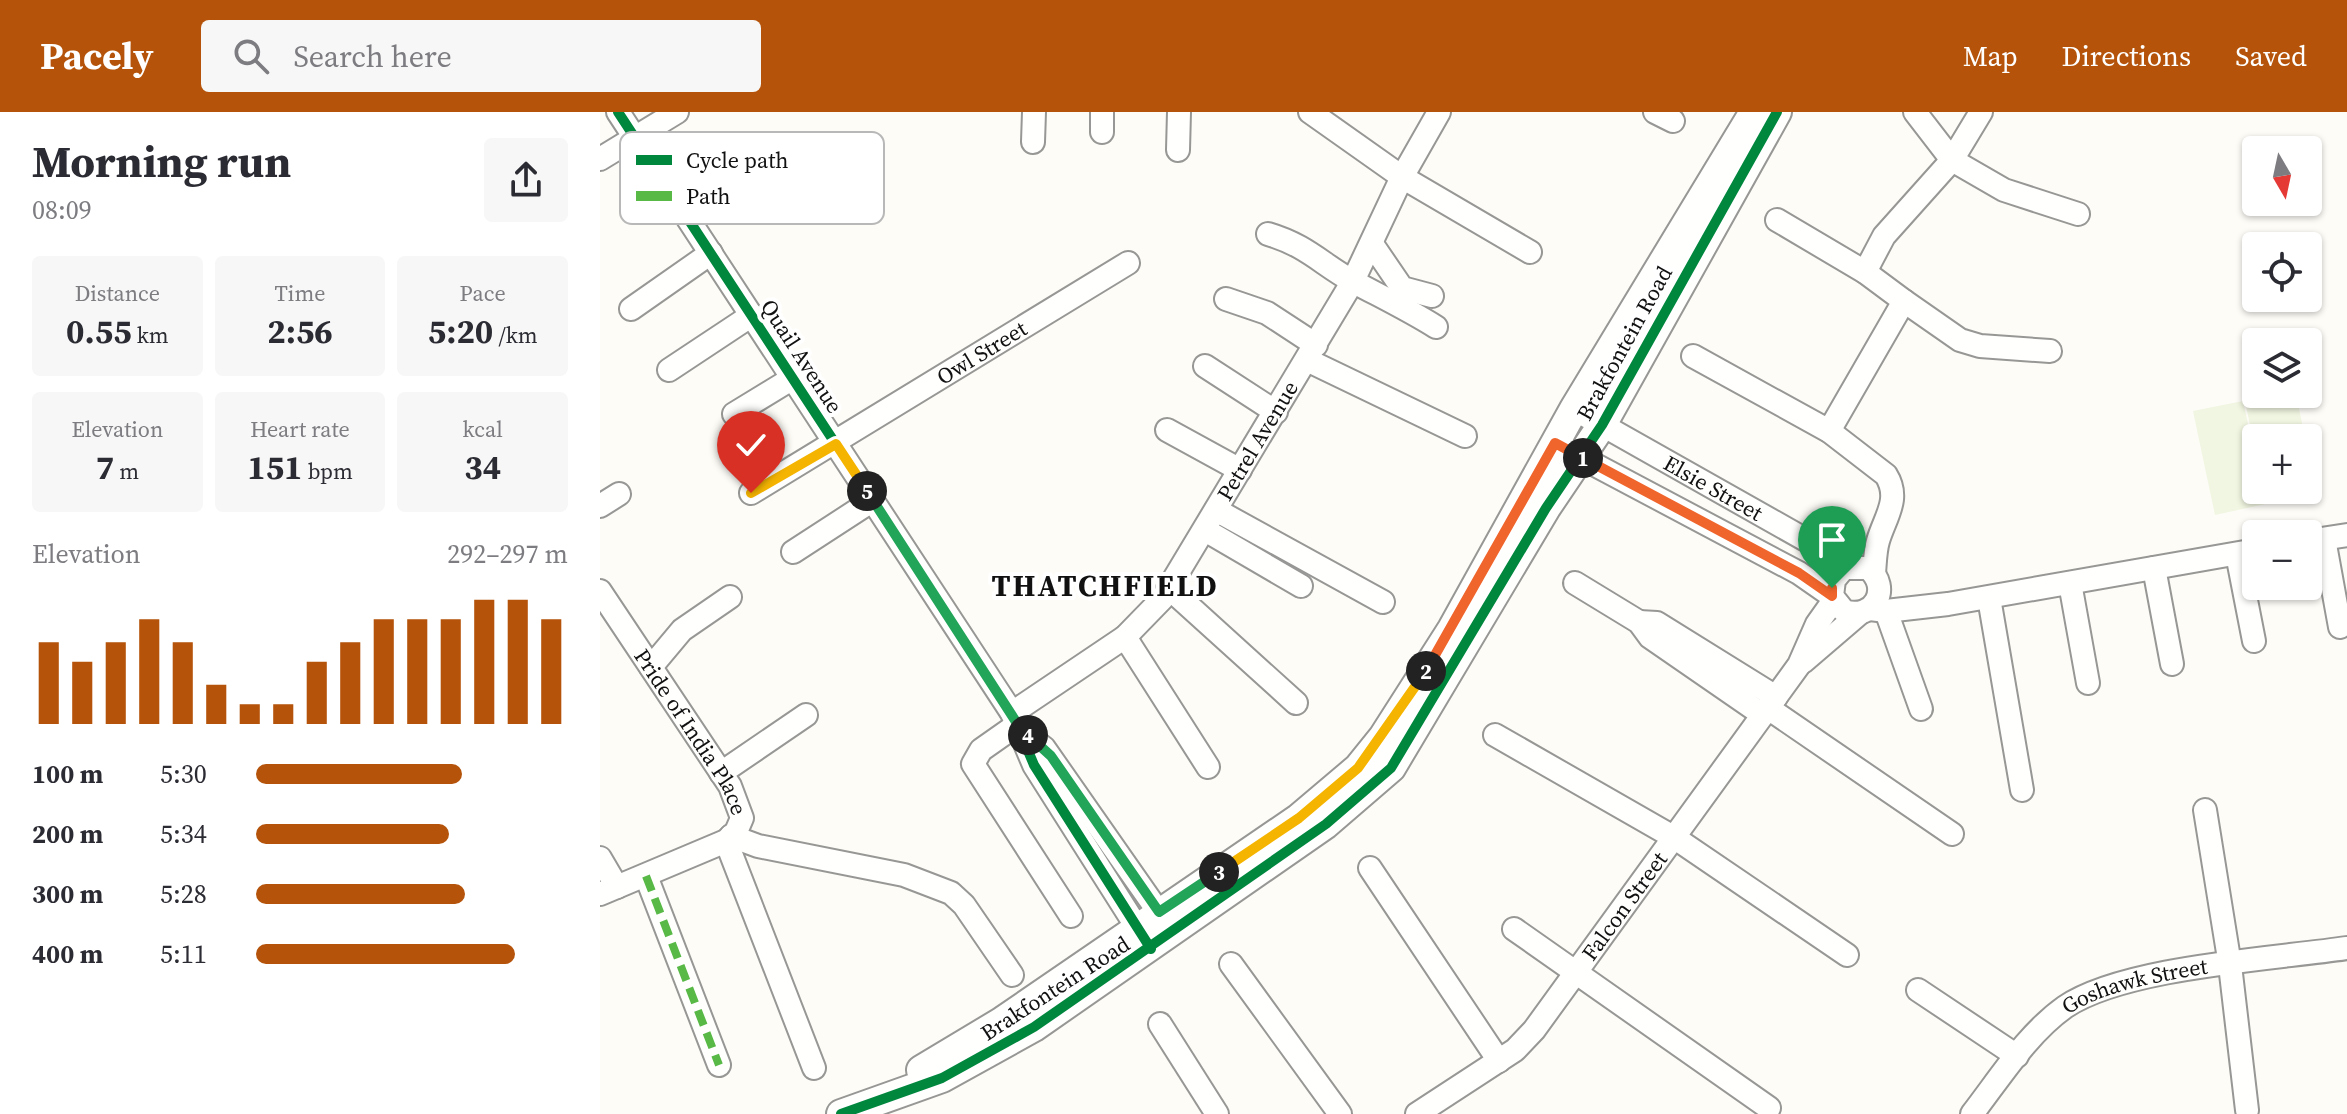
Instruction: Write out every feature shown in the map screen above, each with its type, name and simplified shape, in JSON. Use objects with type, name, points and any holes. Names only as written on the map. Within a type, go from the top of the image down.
[{"type":"street","name":"Quail Avenue","points":[[618,112],[631,132]]},
{"type":"street","points":[[641,132],[677,112]]},
{"type":"street","points":[[1033,142],[1034,112]]},
{"type":"street","points":[[1178,150],[1179,112]]},
{"type":"street","points":[[1310,112],[1402,177],[1530,252]]},
{"type":"street","name":"Petrel Avenue","points":[[1071,916],[973,764],[981,750],[1147,618],[1169,588],[1353,281],[1402,177],[1439,112]]},
{"type":"street","name":"Brakfontein Road","points":[[1155,930],[1358,768],[1391,725],[1452,629],[1574,409],[1754,112]]},
{"type":"street","name":"Brakfontein Road","points":[[841,1114],[874,1102],[1326,824],[1391,768],[1539,520],[1602,425],[1777,112]]},
{"type":"street","points":[[1915,112],[1952,160],[2004,190],[2078,214]]},
{"type":"street","points":[[1865,272],[1884,236],[1952,160],[1981,112]]},
{"type":"street","points":[[600,159],[620,145]]},
{"type":"street","points":[[1777,220],[1865,272],[1960,340],[1980,346],[2050,351]]},
{"type":"street","name":"Quail Avenue","points":[[692,224],[1017,723],[1034,765],[1075,812],[1155,930]]},
{"type":"street","points":[[1268,234],[1296,242],[1353,281],[1395,301],[1436,327]]},
{"type":"street","points":[[1372,244],[1402,288],[1432,296]]},
{"type":"street","points":[[631,309],[711,253]]},
{"type":"street","name":"Owl Street","points":[[751,493],[836,444],[1128,263]]},
{"type":"street","points":[[1226,299],[1267,313],[1312,352],[1465,436]]},
{"type":"street","points":[[1829,431],[1904,301]]},
{"type":"street","points":[[669,370],[752,315]]},
{"type":"street","points":[[1693,356],[1829,431],[1886,475],[1892,484],[1892,508],[1866,571],[1879,596],[1872,611]]},
{"type":"street","points":[[1205,366],[1276,412]]},
{"type":"street","points":[[734,414],[793,378]]},
{"type":"street","name":"Elsie Street","points":[[1574,409],[1866,571]]},
{"type":"street","points":[[1167,430],[1240,470]]},
{"type":"street","name":"Elsie Street","points":[[1555,443],[1799,573],[1833,598]]},
{"type":"street","points":[[793,552],[873,500]]},
{"type":"street","points":[[1210,520],[1301,586]]},
{"type":"street","points":[[1210,520],[1346,595]]},
{"type":"street","points":[[1210,520],[1383,602]]},
{"type":"street","points":[[2322,539],[2347,535]]},
{"type":"street","points":[[1866,571],[1834,580],[1833,598],[1844,611],[1872,611],[1994,597],[2242,553]]},
{"type":"street","points":[[2322,562],[2340,627]]},
{"type":"street","points":[[2154,568],[2172,664]]},
{"type":"street","points":[[1866,571],[1914,607]]},
{"type":"street","points":[[1575,583],[1639,622],[1650,637],[1769,707],[1952,834]]},
{"type":"street","points":[[2070,583],[2088,683]]},
{"type":"street","points":[[1169,588],[1296,703]]},
{"type":"street","name":"Pride of India Place","points":[[600,591],[721,773],[741,811],[741,824],[728,838],[609,890]]},
{"type":"street","points":[[651,667],[682,630],[730,597]]},
{"type":"street","points":[[1994,597],[2028,759]]},
{"type":"street","points":[[1994,597],[2022,790]]},
{"type":"street","name":"Falcon Street","points":[[1417,1114],[1499,1061],[1534,1030],[1799,665],[1817,624],[1833,598]]},
{"type":"street","points":[[2251,600],[2254,641]]},
{"type":"street","points":[[1872,611],[1921,709]]},
{"type":"street","name":"Falcon Street","points":[[1799,665],[1872,611]]},
{"type":"street","points":[[1125,637],[1208,767]]},
{"type":"street","points":[[721,773],[806,715]]},
{"type":"street","points":[[1495,735],[1675,838],[1847,955]]},
{"type":"street","points":[[2205,810],[2230,965],[2247,1110]]},
{"type":"street","points":[[728,838],[931,883],[964,905],[1012,975]]},
{"type":"street","points":[[728,838],[814,1068]]},
{"type":"street","points":[[600,858],[609,890]]},
{"type":"street","points":[[1370,868],[1499,1061]]},
{"type":"street","points":[[646,876],[719,1065]]},
{"type":"street","points":[[1514,929],[1769,1108]]},
{"type":"street","name":"Goshawk Street","points":[[1972,1114],[2017,1056],[2065,1008],[2103,989],[2230,965],[2347,948]]},
{"type":"street","points":[[1231,964],[1340,1114]]},
{"type":"street","points":[[1918,990],[2017,1056]]},
{"type":"street","points":[[1160,1024],[1217,1114]]},
{"type":"green space","points":[[2242,401],[2248,424],[2242,424],[2242,504],[2265,504],[2215,515],[2193,411]]},
{"type":"green space","points":[[2246,408],[2299,408],[2302,424],[2250,424]]},
{"type":"marked path","points":[[646,876],[719,1065]]},
{"type":"cycle path","points":[[618,112],[631,132]]},
{"type":"cycle path","points":[[841,1114],[942,1078],[1034,1027],[1326,824],[1391,768],[1546,508],[1602,425],[1777,112]]},
{"type":"cycle path","points":[[691,224],[1012,713],[1034,765],[1151,949]]},
{"type":"district","name":"THATCHFIELD","points":[[1105,586]]},
{"type":"route","points":[[751,493],[836,444],[1022,731],[1044,748],[1159,912],[1299,818],[1358,768],[1383,737],[1452,629],[1555,443],[1799,573],[1832,596],[1832,588]]}]
